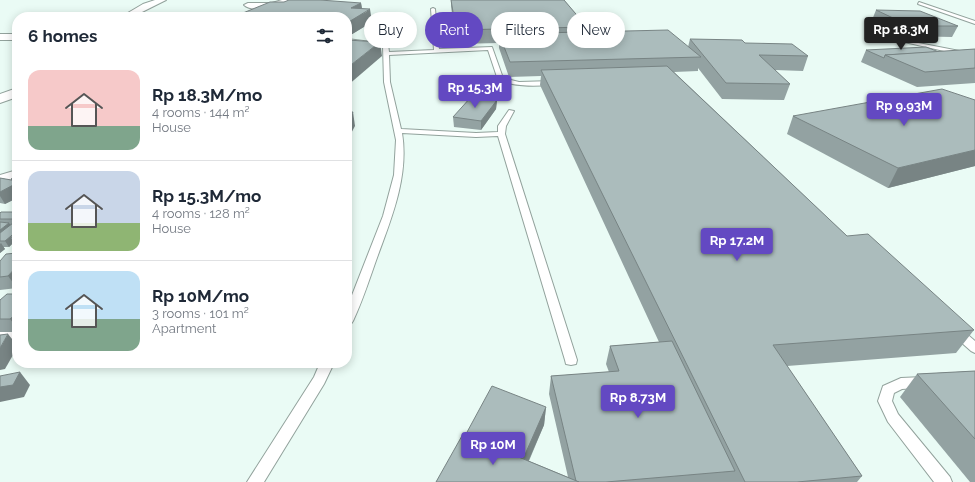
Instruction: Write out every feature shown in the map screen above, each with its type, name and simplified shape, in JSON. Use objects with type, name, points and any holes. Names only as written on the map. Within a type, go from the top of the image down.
[{"type":"street","points":[[135,12],[162,0]]},
{"type":"street","points":[[248,5],[273,6],[291,1]]},
{"type":"street","points":[[0,37],[12,37]]},
{"type":"street","points":[[0,99],[12,94]]},
{"type":"street","points":[[0,181],[12,177]]},
{"type":"street","points":[[0,341],[12,339]]},
{"type":"lane","points":[[919,4],[975,23]]},
{"type":"lane","points":[[433,9],[437,51]]},
{"type":"lane","points":[[900,40],[975,56]]},
{"type":"lane","points":[[352,42],[386,45],[387,87],[399,131],[400,148],[399,172],[385,226],[352,310]]},
{"type":"lane","points":[[386,54],[492,48],[500,79],[508,82],[533,84],[564,82]]},
{"type":"lane","points":[[512,111],[502,126],[501,134],[571,360]]},
{"type":"lane","points":[[399,131],[468,135],[501,134]]},
{"type":"lane","points":[[948,325],[975,348]]},
{"type":"lane","points":[[255,482],[319,380],[325,368]]},
{"type":"lane","points":[[938,383],[901,384],[888,390],[885,401],[894,418],[944,482]]},
{"type":"building","points":[[289,0],[320,0],[361,3],[351,8],[370,9],[352,20],[352,12],[245,12],[270,2],[284,2]]},
{"type":"building","points":[[451,0],[564,0],[574,12],[567,12],[567,27],[559,28],[559,12],[491,12],[491,29],[483,29],[483,12],[453,12]]},
{"type":"building","points":[[876,10],[920,11],[958,26],[910,26]]},
{"type":"building","points":[[668,30],[701,57],[510,62],[504,48],[559,48],[559,33],[567,32],[567,48],[625,48],[625,31]]},
{"type":"building","points":[[690,39],[742,40],[745,43],[792,44],[808,56],[759,55],[790,84],[726,83]]},
{"type":"building","points":[[352,40],[364,41],[364,48],[372,48],[352,64]]},
{"type":"building","points":[[926,47],[939,52],[885,55],[884,58],[866,50]]},
{"type":"building","points":[[975,49],[975,68],[925,72],[885,55]]},
{"type":"building","points":[[667,66],[847,236],[868,234],[974,330],[773,345],[862,476],[797,482],[745,482],[541,70]]},
{"type":"building","points":[[942,89],[975,100],[975,150],[898,168],[793,116]]},
{"type":"building","points":[[471,97],[497,100],[481,121],[453,117]]},
{"type":"building","points":[[0,178],[12,180],[12,186],[0,192]]},
{"type":"building","points":[[12,212],[12,219],[0,219],[0,213]]},
{"type":"building","points":[[0,222],[9,223],[0,230]]},
{"type":"building","points":[[12,224],[12,235],[5,241],[0,241],[0,233]]},
{"type":"building","points":[[12,253],[12,272],[8,276],[0,277],[0,261],[6,254]]},
{"type":"building","points":[[7,294],[12,294],[12,317],[10,319],[0,319],[0,300]]},
{"type":"building","points":[[8,334],[0,348],[0,335]]},
{"type":"building","points":[[672,341],[735,471],[606,482],[576,481],[551,376],[619,371],[610,346]]},
{"type":"building","points":[[975,371],[975,439],[917,374]]},
{"type":"building","points":[[20,372],[13,385],[0,387],[0,376]]},
{"type":"building","points":[[492,386],[546,407],[523,459],[466,434]]},
{"type":"building","points":[[463,434],[579,482],[436,482]]}]
